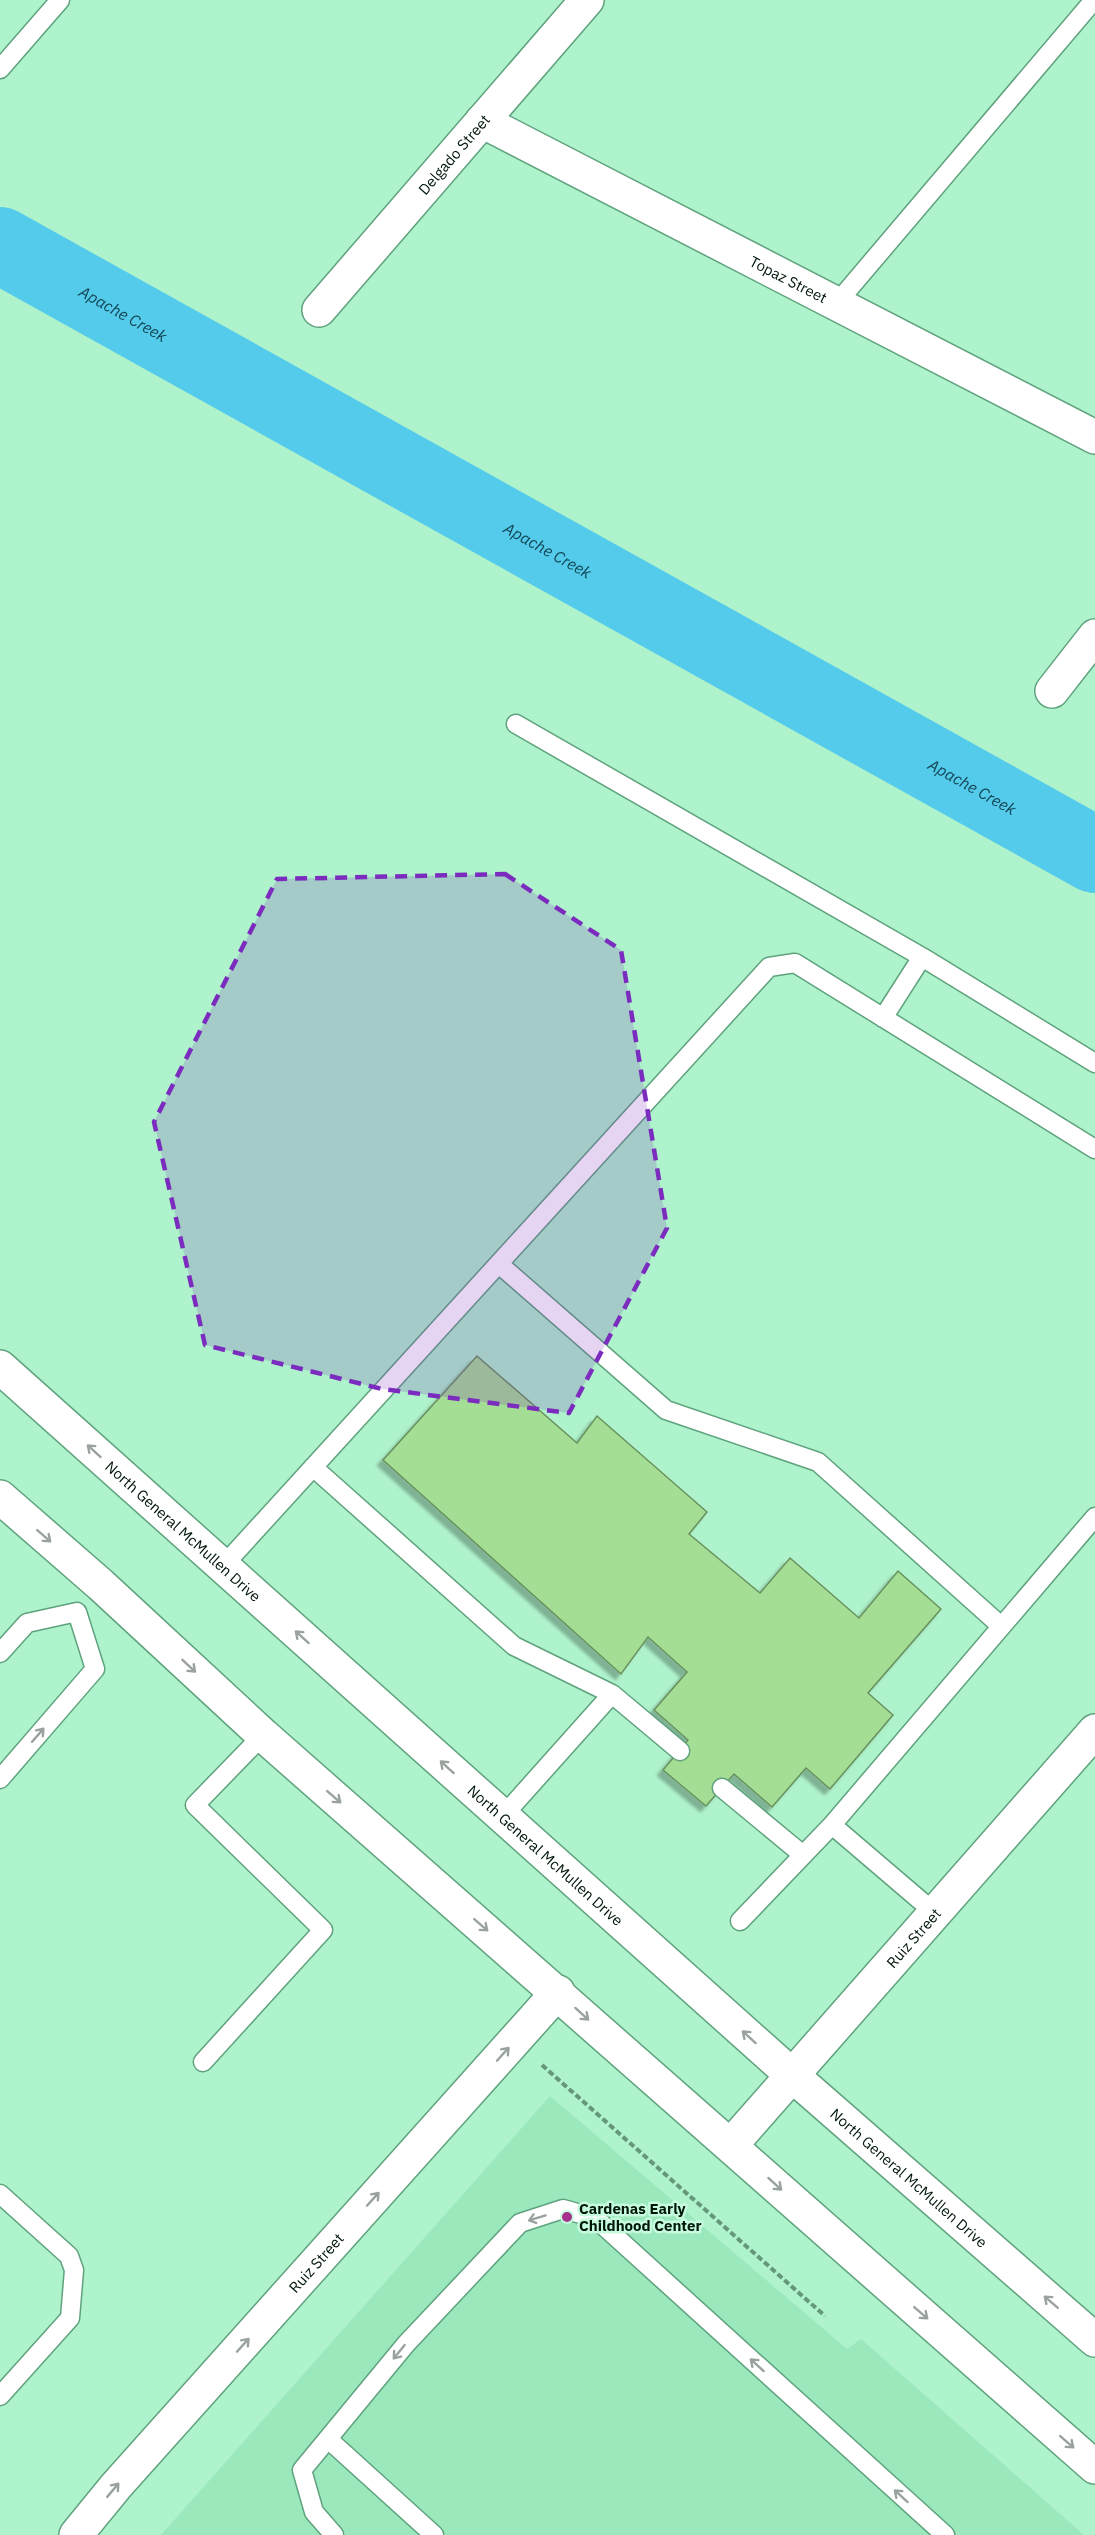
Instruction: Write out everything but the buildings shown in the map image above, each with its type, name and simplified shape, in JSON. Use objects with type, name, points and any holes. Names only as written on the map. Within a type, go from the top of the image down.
[{"type":"main road","name":"Delgado Street","points":[[319,310],[587,0]]},
{"type":"main road","name":"Topaz Street","points":[[482,121],[1095,437]]},
{"type":"main road","points":[[1052,691],[1095,636]]},
{"type":"main road","name":"North General McMullen Drive","points":[[0,1367],[793,2076],[1095,2340]]},
{"type":"main road","points":[[0,1497],[89,1599],[263,1735],[558,1992],[1095,2467]]},
{"type":"main road","name":"Ruiz Street","points":[[731,2145],[936,1913],[1089,1748]]},
{"type":"main road","name":"Ruiz Street","points":[[75,2535],[116,2486],[558,1992]]},
{"type":"lane","points":[[0,69],[60,0]]},
{"type":"lane","points":[[836,304],[1094,0]]},
{"type":"lane","points":[[516,724],[922,957],[1095,1063]]},
{"type":"lane","points":[[883,1018],[922,957]]},
{"type":"lane","points":[[223,1566],[769,967],[795,963],[1095,1149]]},
{"type":"lane","points":[[499,1264],[666,1410],[818,1462],[1001,1626]]},
{"type":"lane","points":[[313,1467],[514,1646],[612,1695],[680,1751]]},
{"type":"lane","points":[[740,1921],[832,1825],[1095,1517]]},
{"type":"lane","points":[[0,1653],[27,1623],[89,1599],[95,1669],[0,1779]]},
{"type":"lane","points":[[503,1816],[612,1695]]},
{"type":"lane","points":[[203,2062],[323,1930],[195,1805],[263,1735]]},
{"type":"lane","points":[[722,1788],[803,1855]]},
{"type":"lane","points":[[832,1825],[936,1913]]},
{"type":"lane","points":[[0,2194],[69,2256],[74,2270],[70,2318],[0,2396]]},
{"type":"lane","points":[[334,2535],[314,2512],[302,2470],[406,2344],[520,2223],[563,2210],[595,2218],[945,2535]]},
{"type":"lane","points":[[328,2439],[434,2535]]},
{"type":"path","points":[[541,2064],[825,2316]]},
{"type":"highlighted area","points":[[505,874],[621,950],[667,1228],[569,1413],[382,1389],[205,1345],[154,1122],[277,879]]},
{"type":"shaded area","name":"Cardenas Early Childhood Center","points":[[550,2096],[847,2349],[861,2339],[1084,2535],[161,2535]]},
{"type":"waterway","name":"Apache Creek","points":[[0,245],[1095,855]]},
{"type":"place","name":"Cardenas Early Childhood Center","points":[[567,2217]]}]
